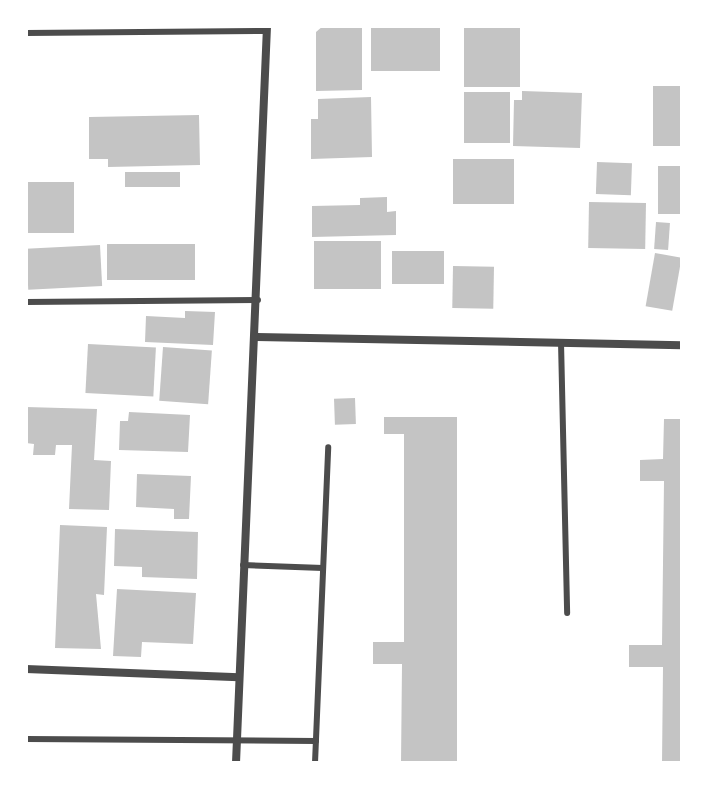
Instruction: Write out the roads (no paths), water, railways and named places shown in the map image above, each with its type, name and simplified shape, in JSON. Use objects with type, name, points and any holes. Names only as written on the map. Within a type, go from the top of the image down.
[{"type":"street","points":[[236,763],[243,565],[259,300],[267,29]]},
{"type":"street","points":[[257,337],[682,345]]},
{"type":"street","points":[[26,669],[239,677]]},
{"type":"lane","points":[[26,33],[267,29]]},
{"type":"lane","points":[[26,302],[259,300]]},
{"type":"lane","points":[[561,342],[567,613]]},
{"type":"lane","points":[[315,763],[328,447]]},
{"type":"lane","points":[[243,565],[323,568]]},
{"type":"lane","points":[[26,739],[237,738],[316,741]]}]
